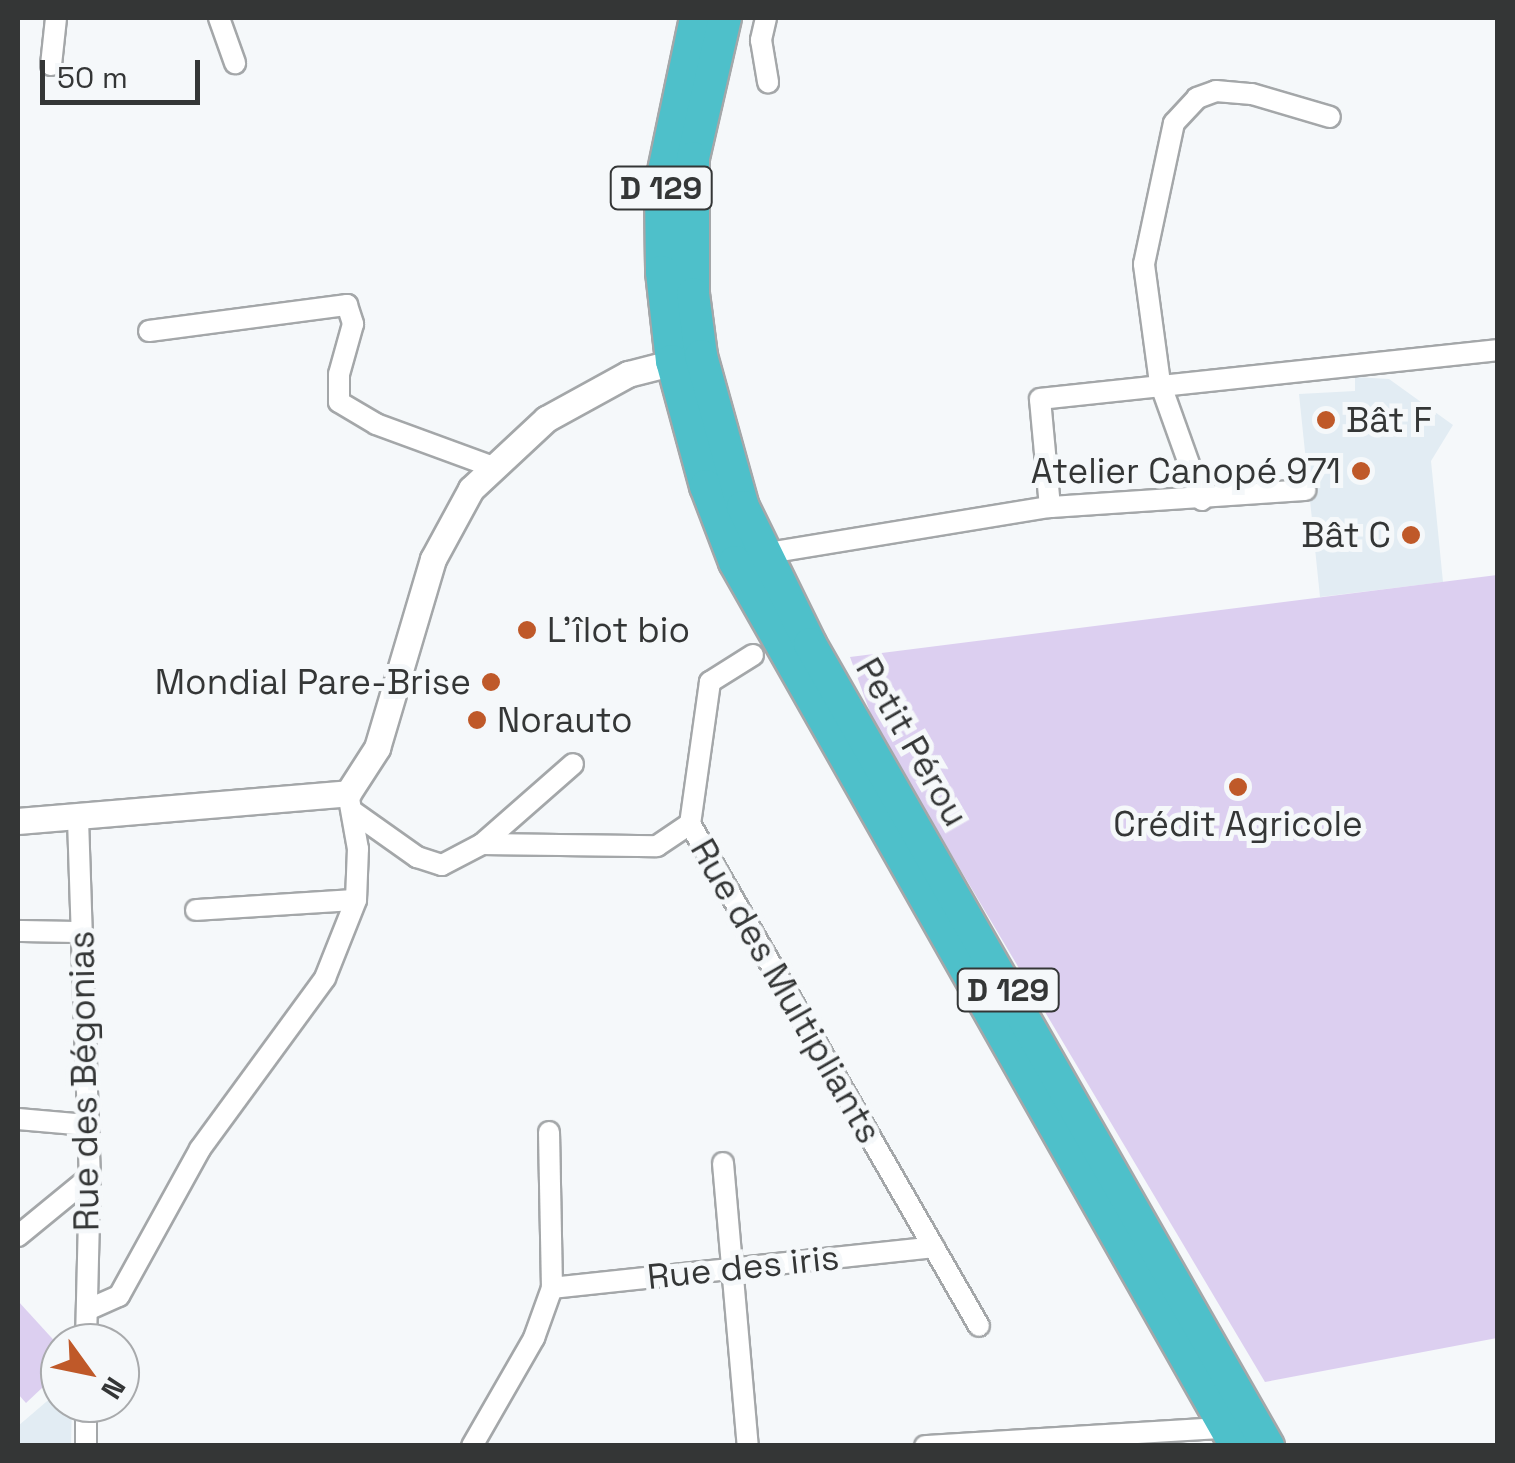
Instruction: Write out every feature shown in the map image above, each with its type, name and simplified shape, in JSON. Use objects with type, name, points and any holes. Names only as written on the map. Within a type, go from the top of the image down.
[{"type":"highway","name":"Petit Pérou","points":[[696,18],[661,186],[687,358],[726,458],[748,558],[1247,1436]]},
{"type":"highway","name":"Petit Pérou","points":[[687,358],[693,294],[693,158],[724,18]]},
{"type":"street","points":[[51,65],[56,18]]},
{"type":"street","points":[[220,18],[235,63]]},
{"type":"street","points":[[766,18],[761,40],[768,82]]},
{"type":"street","points":[[1202,500],[1160,383],[1144,264],[1174,122],[1198,98],[1216,91],[1252,94],[1330,117]]},
{"type":"street","points":[[149,330],[347,305],[354,324],[339,374],[340,402],[376,424],[490,466]]},
{"type":"street","points":[[1050,507],[1040,399],[1160,383],[1498,350]]},
{"type":"street","points":[[87,1310],[119,1296],[136,1272],[200,1149],[325,978],[356,900],[358,849],[350,802],[377,748],[433,559],[456,511],[490,466],[546,418],[628,374],[687,358]]},
{"type":"street","points":[[748,558],[1050,507],[1202,500],[1305,490]]},
{"type":"street","name":"Rue des Multipliants","points":[[754,655],[710,682],[690,824],[978,1326]]},
{"type":"street","points":[[18,821],[350,802],[427,863],[457,860],[482,844],[573,764]]},
{"type":"street","name":"Rue des Bégonias","points":[[78,819],[90,1177],[87,1323]]},
{"type":"street","points":[[482,844],[657,846],[690,824]]},
{"type":"street","points":[[196,910],[356,900]]},
{"type":"street","points":[[18,931],[80,932]]},
{"type":"street","points":[[18,1120],[87,1125]]},
{"type":"street","points":[[472,1446],[534,1338],[552,1288],[549,1132]]},
{"type":"street","points":[[723,1163],[748,1446]]},
{"type":"street","points":[[18,1236],[90,1177]]},
{"type":"street","name":"Rue des iris","points":[[552,1288],[934,1247]]},
{"type":"street","points":[[925,1446],[1247,1436]]},
{"type":"shaded area","points":[[1355,377],[1389,379],[1453,425],[1431,461],[1443,582],[1320,597],[1299,394],[1355,391]]},
{"type":"shaded area","points":[[1497,575],[1497,1338],[1265,1382],[875,726],[850,657]]},
{"type":"shaded area","points":[[18,1301],[40,1325],[40,1390],[26,1403],[18,1394]]},
{"type":"shaded area","points":[[40,1407],[40,1423],[72,1423],[71,1445],[18,1445],[18,1426]]},
{"type":"place","name":"Bât F","points":[[1326,420]]},
{"type":"place","name":"Atelier Canopé 971","points":[[1361,471]]},
{"type":"place","name":"Bât C","points":[[1411,535]]},
{"type":"place","name":"L'îlot bio","points":[[527,630]]},
{"type":"place","name":"Mondial Pare-Brise","points":[[491,682]]},
{"type":"place","name":"Norauto","points":[[477,720]]},
{"type":"place","name":"Crédit Agricole","points":[[1238,787]]}]
